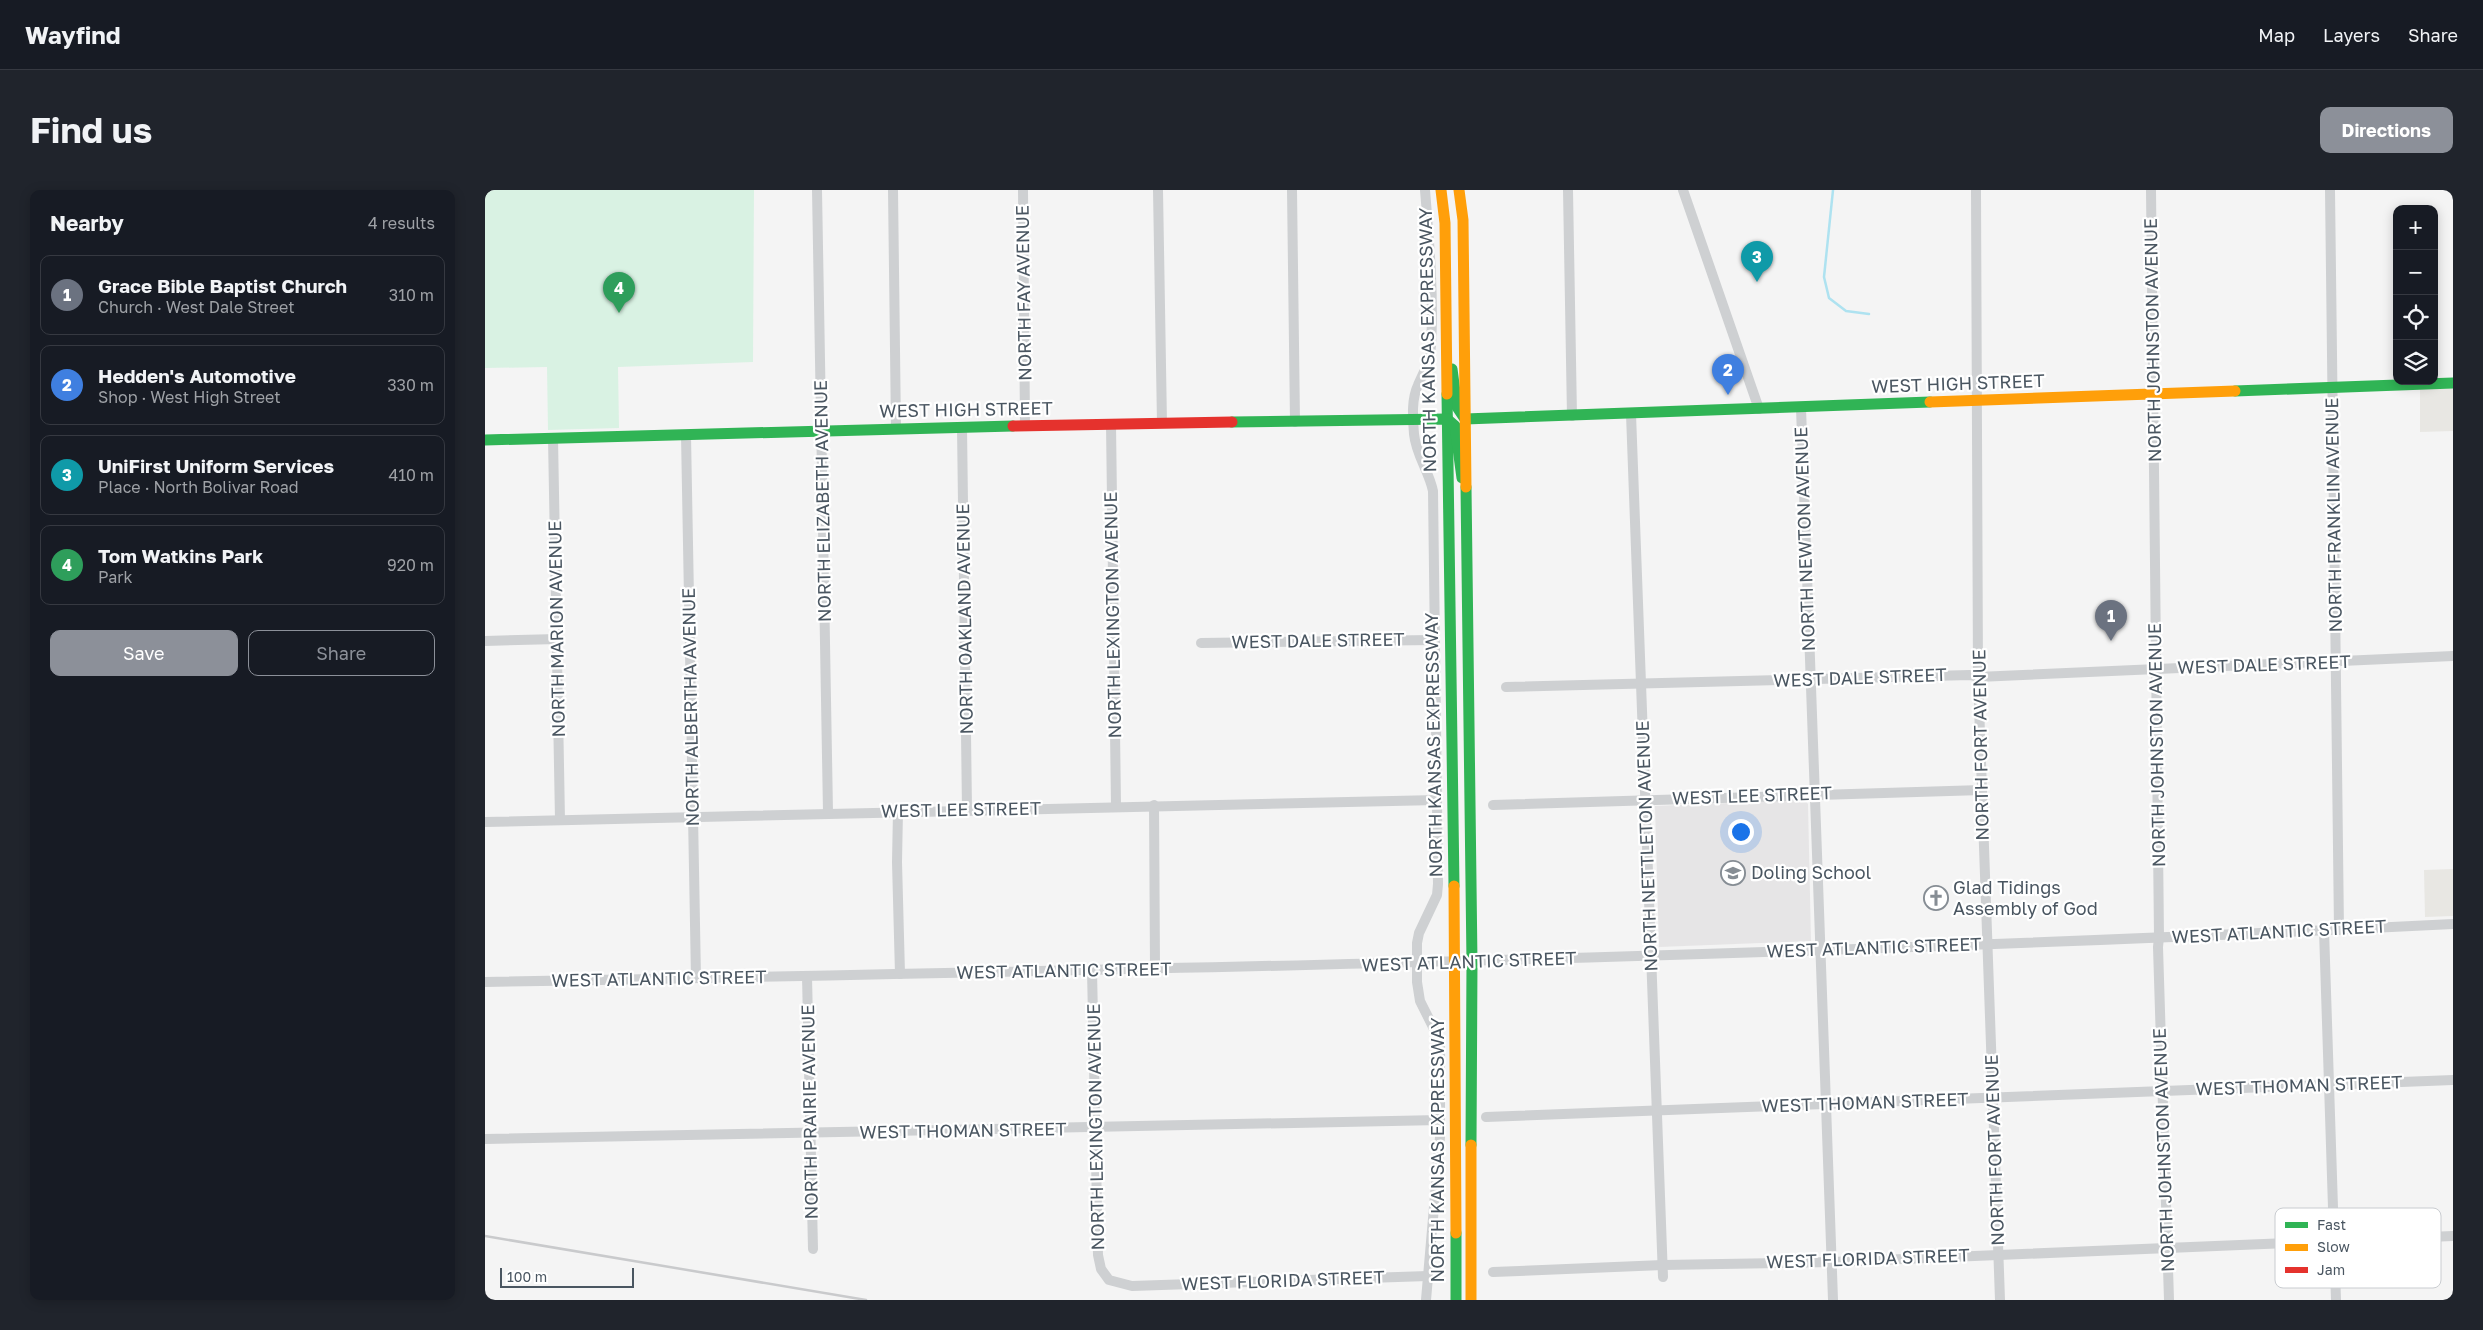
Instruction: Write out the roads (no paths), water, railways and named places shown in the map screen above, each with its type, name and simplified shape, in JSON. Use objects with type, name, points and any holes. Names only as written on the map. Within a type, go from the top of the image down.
[{"type":"main road","name":"NORTH KANSAS EXPRESSWAY","points":[[1441,190],[1445,223],[1455,962],[1456,1300]]},
{"type":"main road","name":"NORTH KANSAS EXPRESSWAY","points":[[1459,190],[1463,220],[1472,962],[1471,1300]]},
{"type":"main road","points":[[1446,347],[1452,368],[1457,407],[1460,416],[1465,419]]},
{"type":"main road","name":"WEST HIGH STREET","points":[[1465,419],[2453,383]]},
{"type":"main road","name":"WEST HIGH STREET","points":[[485,440],[821,430],[1447,419]]},
{"type":"main road","points":[[1447,419],[1455,426],[1459,466],[1466,491]]},
{"type":"street","name":"NORTH ELIZABETH AVENUE","points":[[817,190],[828,812]]},
{"type":"street","points":[[893,190],[896,429]]},
{"type":"street","name":"NORTH FAY AVENUE","points":[[1023,190],[1025,426]]},
{"type":"street","points":[[1158,190],[1162,423]]},
{"type":"street","points":[[1292,190],[1295,422]]},
{"type":"street","points":[[1425,190],[1431,345],[1427,368],[1415,394],[1414,420],[1416,447],[1431,479],[1433,491],[1438,884],[1432,908],[1419,933],[1417,964],[1420,1001],[1440,1041],[1440,1120],[1426,1300]]},
{"type":"street","points":[[1568,190],[1572,416]]},
{"type":"street","points":[[1683,190],[1759,409]]},
{"type":"street","name":"NORTH FORT AVENUE","points":[[1975,190],[1979,677],[1986,943],[2001,1300]]},
{"type":"street","name":"NORTH JOHNSTON AVENUE","points":[[2151,190],[2157,670],[2158,947],[2161,1092],[2169,1300]]},
{"type":"street","name":"NORTH FRANKLIN AVENUE","points":[[2330,190],[2339,930]]},
{"type":"street","name":"NORTH NEWTON AVENUE","points":[[1801,408],[1833,1300]]},
{"type":"street","name":"NORTH NETTLETON AVENUE","points":[[1631,414],[1647,799],[1663,1278]]},
{"type":"street","name":"NORTH LEXINGTON AVENUE","points":[[1111,424],[1116,806]]},
{"type":"street","name":"NORTH OAKLAND AVENUE","points":[[962,427],[967,810]]},
{"type":"street","name":"NORTH ALBERTHA AVENUE","points":[[686,435],[696,978]]},
{"type":"street","name":"NORTH MARION AVENUE","points":[[553,438],[560,820]]},
{"type":"street","points":[[485,641],[558,639]]},
{"type":"street","name":"WEST DALE STREET","points":[[1201,643],[1434,640]]},
{"type":"street","name":"WEST DALE STREET","points":[[1506,687],[1971,675],[1979,677],[2453,656]]},
{"type":"street","name":"WEST LEE STREET","points":[[1493,805],[1982,790]]},
{"type":"street","name":"WEST LEE STREET","points":[[485,822],[692,815],[1437,800]]},
{"type":"street","points":[[1154,805],[1155,968]]},
{"type":"street","points":[[898,811],[897,862],[900,974]]},
{"type":"street","name":"WEST ATLANTIC STREET","points":[[485,982],[1417,964],[1819,951],[2453,924]]},
{"type":"street","points":[[2324,930],[2333,1208]]},
{"type":"street","name":"NORTH LEXINGTON AVENUE","points":[[1092,970],[1098,1255],[1101,1269],[1109,1280]]},
{"type":"street","name":"NORTH PRAIRIE AVENUE","points":[[807,976],[813,1249]]},
{"type":"street","name":"WEST THOMAN STREET","points":[[1486,1117],[1825,1106],[2453,1080]]},
{"type":"street","name":"WEST THOMAN STREET","points":[[485,1139],[1440,1120]]},
{"type":"street","name":"WEST FLORIDA STREET","points":[[1493,1272],[1663,1265],[1832,1262],[2275,1243]]},
{"type":"street","name":"WEST FLORIDA STREET","points":[[1109,1280],[1132,1286],[1428,1276]]},
{"type":"waterway","points":[[1833,190],[1824,277],[1829,298],[1846,311],[1869,314]]},
{"type":"railway","points":[[485,1236],[866,1300]]},
{"type":"place","name":"UniFirst Uniform Services","points":[[1757,282]]},
{"type":"place","name":"Tom Watkins Park","points":[[619,313]]},
{"type":"place","name":"Hedden's Automotive","points":[[1728,395]]},
{"type":"place","name":"Grace Bible Baptist Church","points":[[2111,641]]},
{"type":"place","name":"Doling School","points":[[1733,873]]},
{"type":"place","name":"Glad Tidings Assembly of God","points":[[1936,898]]}]
